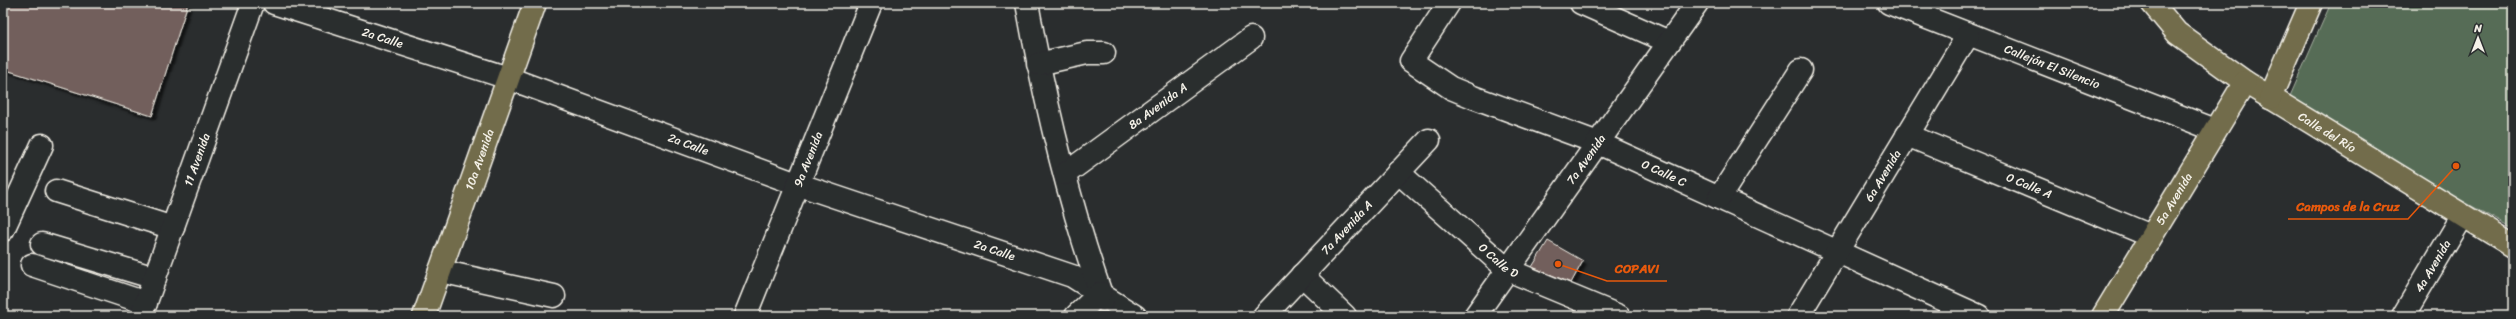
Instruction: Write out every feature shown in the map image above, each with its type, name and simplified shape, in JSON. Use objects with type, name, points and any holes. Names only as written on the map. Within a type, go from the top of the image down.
[{"type":"main road","name":"10a Avenida","points":[[424,316],[534,3]]},
{"type":"main road","name":"Calle del Río","points":[[2152,3],[2178,32],[2245,82],[2462,217],[2513,246]]},
{"type":"main road","points":[[2270,98],[2311,3]]},
{"type":"main road","name":"5a Avenida","points":[[2103,316],[2245,82]]},
{"type":"street","name":"11 Avenida","points":[[144,310],[253,3]]},
{"type":"street","name":"2a Calle","points":[[274,3],[508,78],[797,184],[1072,276],[1135,316]]},
{"type":"street","name":"9a Avenida","points":[[745,316],[871,3]]},
{"type":"street","points":[[1027,3],[1038,64],[1065,174],[1108,316]]},
{"type":"street","name":"0 Calle C","points":[[1450,3],[1412,61],[1452,88],[1473,98],[1598,143],[1979,316]]},
{"type":"street","points":[[1581,3],[1669,42]]},
{"type":"street","name":"7a Avenida","points":[[1475,316],[1697,3]]},
{"type":"street","name":"Callejón El Silencio","points":[[1889,3],[2215,130]]},
{"type":"street","name":"6a Avenida","points":[[1798,316],[1906,135],[1968,35]]},
{"type":"street","name":"8a Avenida A","points":[[1065,174],[1251,38]]},
{"type":"street","points":[[1038,64],[1087,53],[1104,53]]},
{"type":"street","points":[[1719,198],[1801,70]]},
{"type":"street","name":"0 Calle A","points":[[1906,135],[2151,236]]},
{"type":"street","name":"7a Avenida A","points":[[1264,316],[1429,140]]},
{"type":"street","points":[[3,230],[42,145]]},
{"type":"street","name":"0 Calle D","points":[[1398,172],[1508,270],[1619,316]]},
{"type":"street","points":[[56,191],[173,228]]},
{"type":"street","name":"4a Avenida","points":[[2403,316],[2462,217]]},
{"type":"street","points":[[42,244],[155,278]]},
{"type":"street","points":[[32,265],[144,310]]},
{"type":"street","points":[[440,271],[554,296]]},
{"type":"street","points":[[1302,275],[1345,316]]},
{"type":"street","points":[[1076,316],[1100,293]]},
{"type":"green space","points":[[2331,3],[2513,3],[2513,229],[2287,103]]},
{"type":"building","points":[[3,3],[188,3],[152,116],[3,69]]},
{"type":"building","points":[[1548,241],[1583,261],[1571,283],[1532,267]]},
{"type":"place","name":"Campos de la Cruz","points":[[2456,166]]},
{"type":"place","name":"COPAVI","points":[[1558,264]]}]
